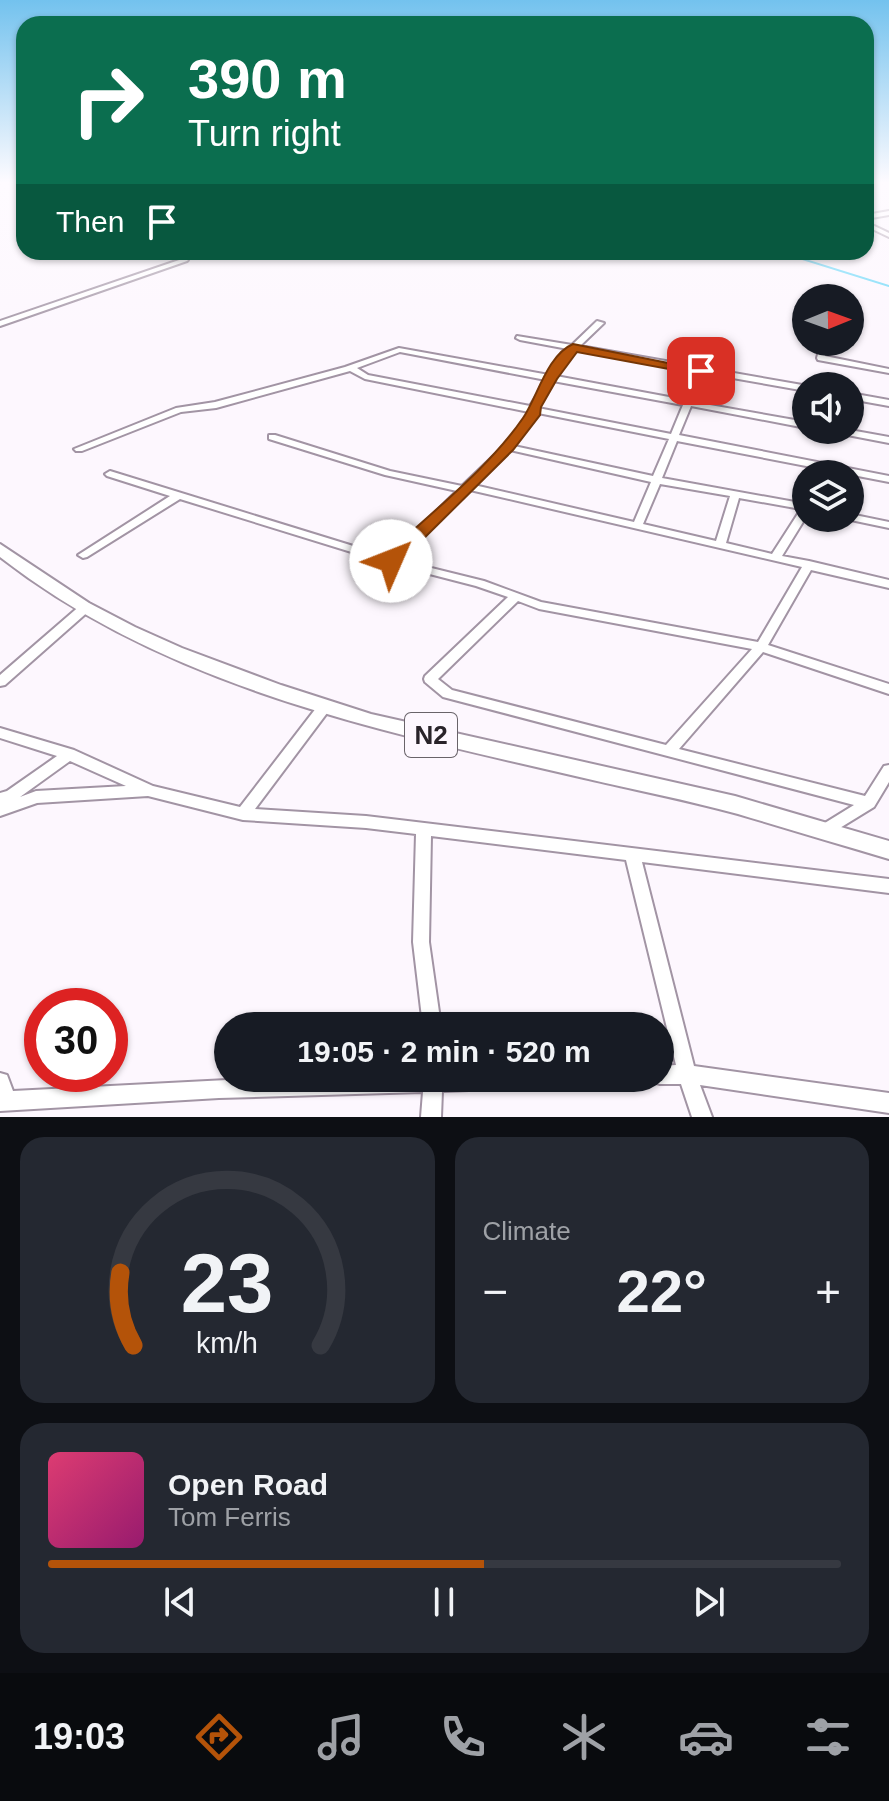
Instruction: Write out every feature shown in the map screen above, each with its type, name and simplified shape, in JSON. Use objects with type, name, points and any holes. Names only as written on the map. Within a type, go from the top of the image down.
[{"type":"highway","name":"N2","points":[[0,549],[86,607],[176,651],[325,706],[370,721],[735,805],[889,850]]},
{"type":"street","points":[[0,324],[185,260]]},
{"type":"street","points":[[391,561],[508,447],[573,348],[600,323]]},
{"type":"street","points":[[520,338],[792,386]]},
{"type":"street","points":[[79,449],[179,410],[216,405],[351,368],[399,350],[792,422]]},
{"type":"street","points":[[822,356],[889,371]]},
{"type":"street","points":[[351,368],[365,377],[889,479]]},
{"type":"street","points":[[637,527],[701,371]]},
{"type":"street","points":[[864,399],[889,403]]},
{"type":"street","points":[[864,435],[889,440]]},
{"type":"street","points":[[272,437],[388,473],[777,555],[889,584]]},
{"type":"street","points":[[508,447],[656,480],[792,505]]},
{"type":"street","points":[[110,474],[391,561],[480,583],[539,605],[761,647],[889,689]]},
{"type":"street","points":[[721,543],[735,495]]},
{"type":"street","points":[[83,555],[177,496]]},
{"type":"street","points":[[864,520],[889,525]]},
{"type":"street","points":[[777,555],[792,531]]},
{"type":"street","points":[[670,750],[761,647],[809,564]]},
{"type":"street","points":[[515,597],[430,679],[448,694],[467,701],[670,750],[869,803]]},
{"type":"street","points":[[0,682],[86,607]]},
{"type":"street","points":[[243,814],[325,706]]},
{"type":"street","points":[[0,733],[69,754],[150,791],[243,814],[424,830],[889,886]]},
{"type":"street","points":[[0,810],[9,799],[69,754]]},
{"type":"street","points":[[825,830],[869,803],[889,770]]},
{"type":"street","points":[[9,799],[150,791]]},
{"type":"street","points":[[424,830],[421,942],[430,1012]]},
{"type":"street","points":[[632,854],[687,1074],[702,1117]]},
{"type":"street","points":[[674,1074],[889,1103]]},
{"type":"street","points":[[3,1095],[214,1088]]},
{"type":"street","points":[[431,1117],[432,1092]]},
{"type":"waterway","points":[[806,260],[889,286]]},
{"type":"route","points":[[391,561],[508,447],[533,415],[534,407],[551,378],[573,348],[701,371]]}]
